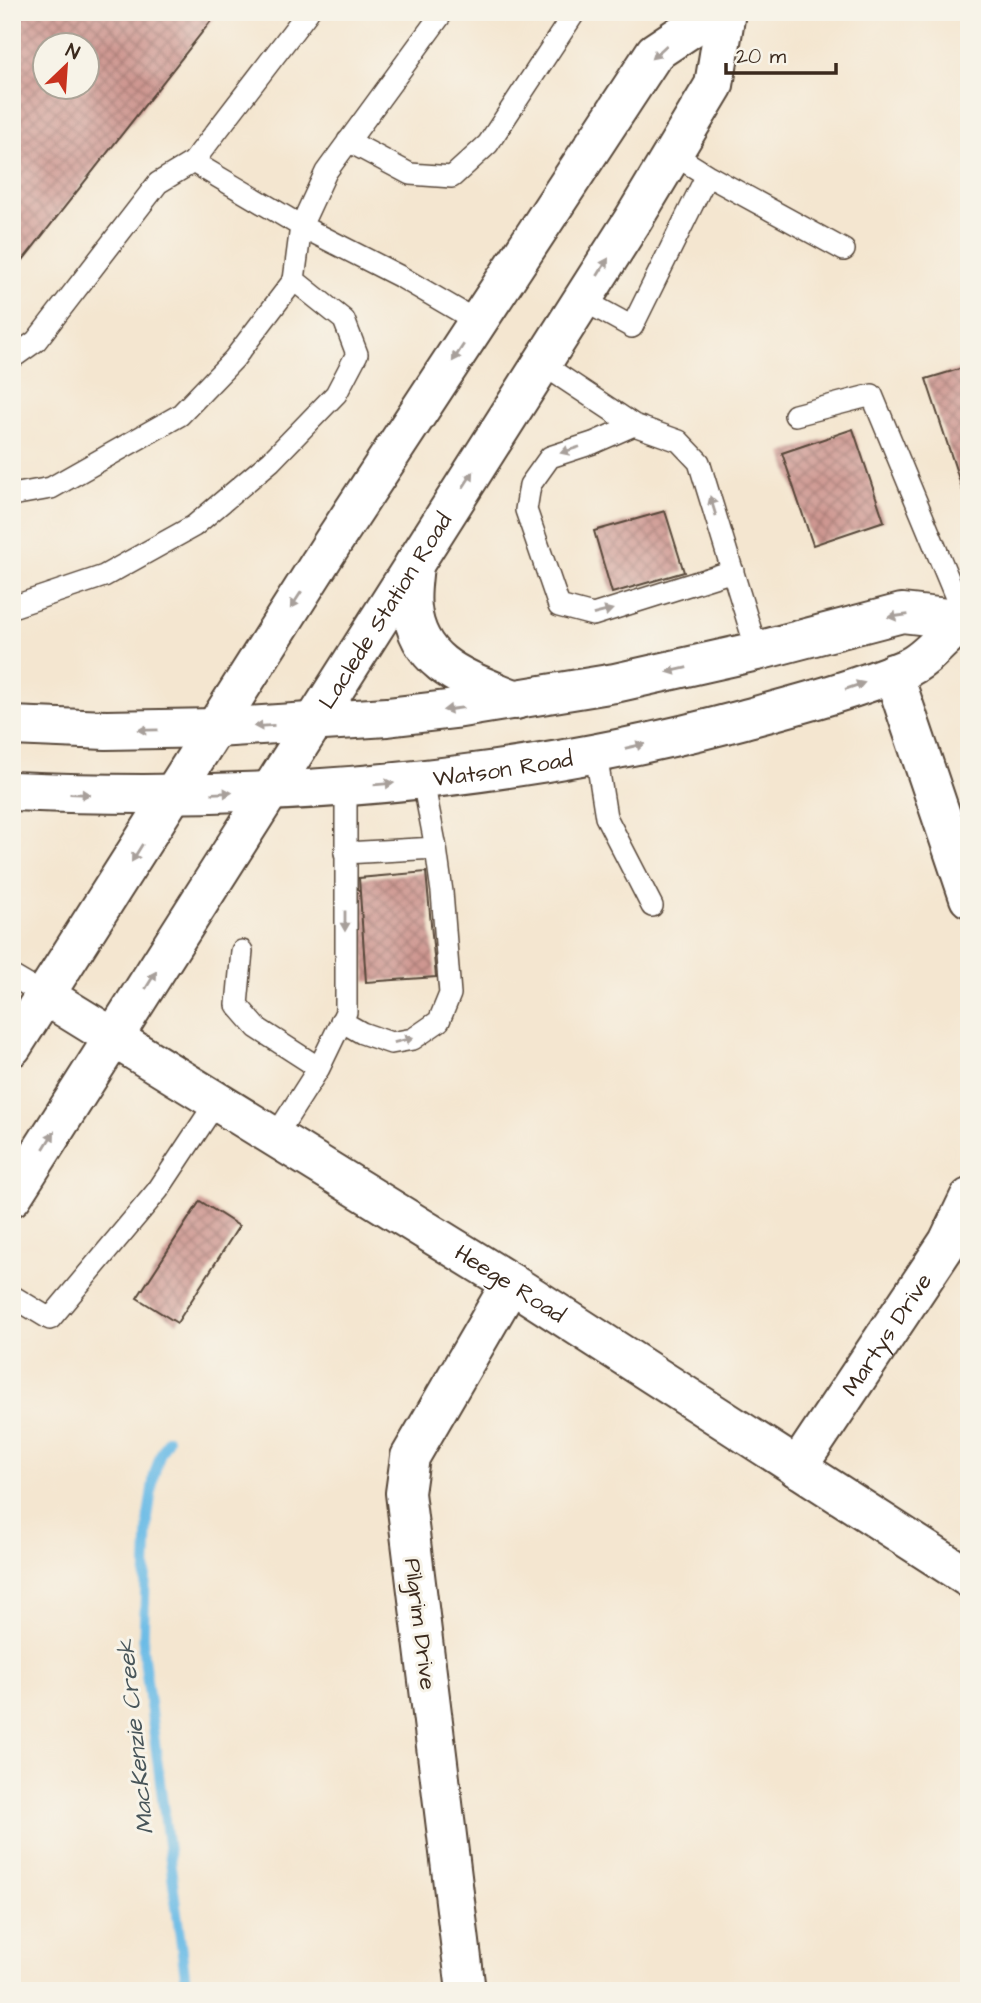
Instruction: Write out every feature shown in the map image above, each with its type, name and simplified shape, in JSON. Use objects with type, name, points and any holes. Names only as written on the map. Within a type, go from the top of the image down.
[{"type":"main road","points":[[12,1048],[333,542],[655,52],[715,12]]},
{"type":"main road","name":"Laclede Station Road","points":[[12,1197],[583,300],[673,154],[714,85],[726,12]]},
{"type":"main road","points":[[414,564],[411,606],[418,635],[429,653],[444,666],[471,681],[516,700]]},
{"type":"main road","points":[[12,726],[106,730],[216,729],[387,718],[615,683],[757,651],[902,613],[968,623]]},
{"type":"main road","name":"Watson Road","points":[[12,791],[173,795],[346,788],[423,780],[596,754],[698,732],[893,673],[910,667],[968,623]]},
{"type":"main road","points":[[893,673],[969,897]]},
{"type":"main road","name":"Heege Road","points":[[46,996],[511,1283],[969,1578]]},
{"type":"main road","name":"Martys Drive","points":[[797,1468],[948,1242],[969,1198]]},
{"type":"main road","name":"Pilgrim Drive","points":[[466,1991],[405,1493],[410,1457],[511,1283]]},
{"type":"lane","points":[[12,358],[36,341],[158,183],[193,162],[308,12]]},
{"type":"lane","points":[[12,495],[51,488],[180,415],[234,359],[294,280],[301,226],[326,172],[443,12]]},
{"type":"lane","points":[[348,141],[410,174],[452,177],[488,144],[575,12]]},
{"type":"lane","points":[[673,154],[845,250]]},
{"type":"lane","points":[[193,162],[301,226],[401,276],[478,322]]},
{"type":"lane","points":[[583,300],[632,327],[707,175]]},
{"type":"lane","points":[[12,607],[104,576],[194,526],[271,461],[336,394],[357,355],[344,320],[294,280]]},
{"type":"lane","points":[[542,364],[634,425],[679,441],[699,462],[757,651]]},
{"type":"lane","points":[[795,415],[872,395],[968,623]]},
{"type":"lane","points":[[634,425],[593,443],[550,457],[530,485],[526,510],[559,606],[593,615],[733,571]]},
{"type":"lane","points":[[596,754],[606,817],[652,906]]},
{"type":"lane","points":[[341,1021],[362,1033],[391,1043],[413,1039],[439,1021],[450,994],[442,892],[423,780]]},
{"type":"lane","points":[[275,1137],[319,1068],[346,1012],[346,788]]},
{"type":"lane","points":[[345,853],[436,848]]},
{"type":"lane","points":[[242,951],[237,1005],[257,1028],[319,1068]]},
{"type":"lane","points":[[12,976],[46,996]]},
{"type":"lane","points":[[12,1296],[50,1318],[158,1190],[217,1101]]},
{"type":"building","points":[[12,12],[218,12],[12,274]]},
{"type":"building","points":[[969,366],[969,490],[963,491],[926,379]]},
{"type":"building","points":[[853,429],[884,521],[813,545],[782,453]]},
{"type":"building","points":[[665,511],[684,572],[612,593],[594,531]]},
{"type":"building","points":[[426,872],[436,977],[366,982],[359,878]]},
{"type":"building","points":[[200,1201],[239,1226],[177,1323],[137,1298]]},
{"type":"waterway","name":"MacKenzie Creek","points":[[168,1439],[154,1475],[148,1517],[143,1650],[187,1991]]}]
